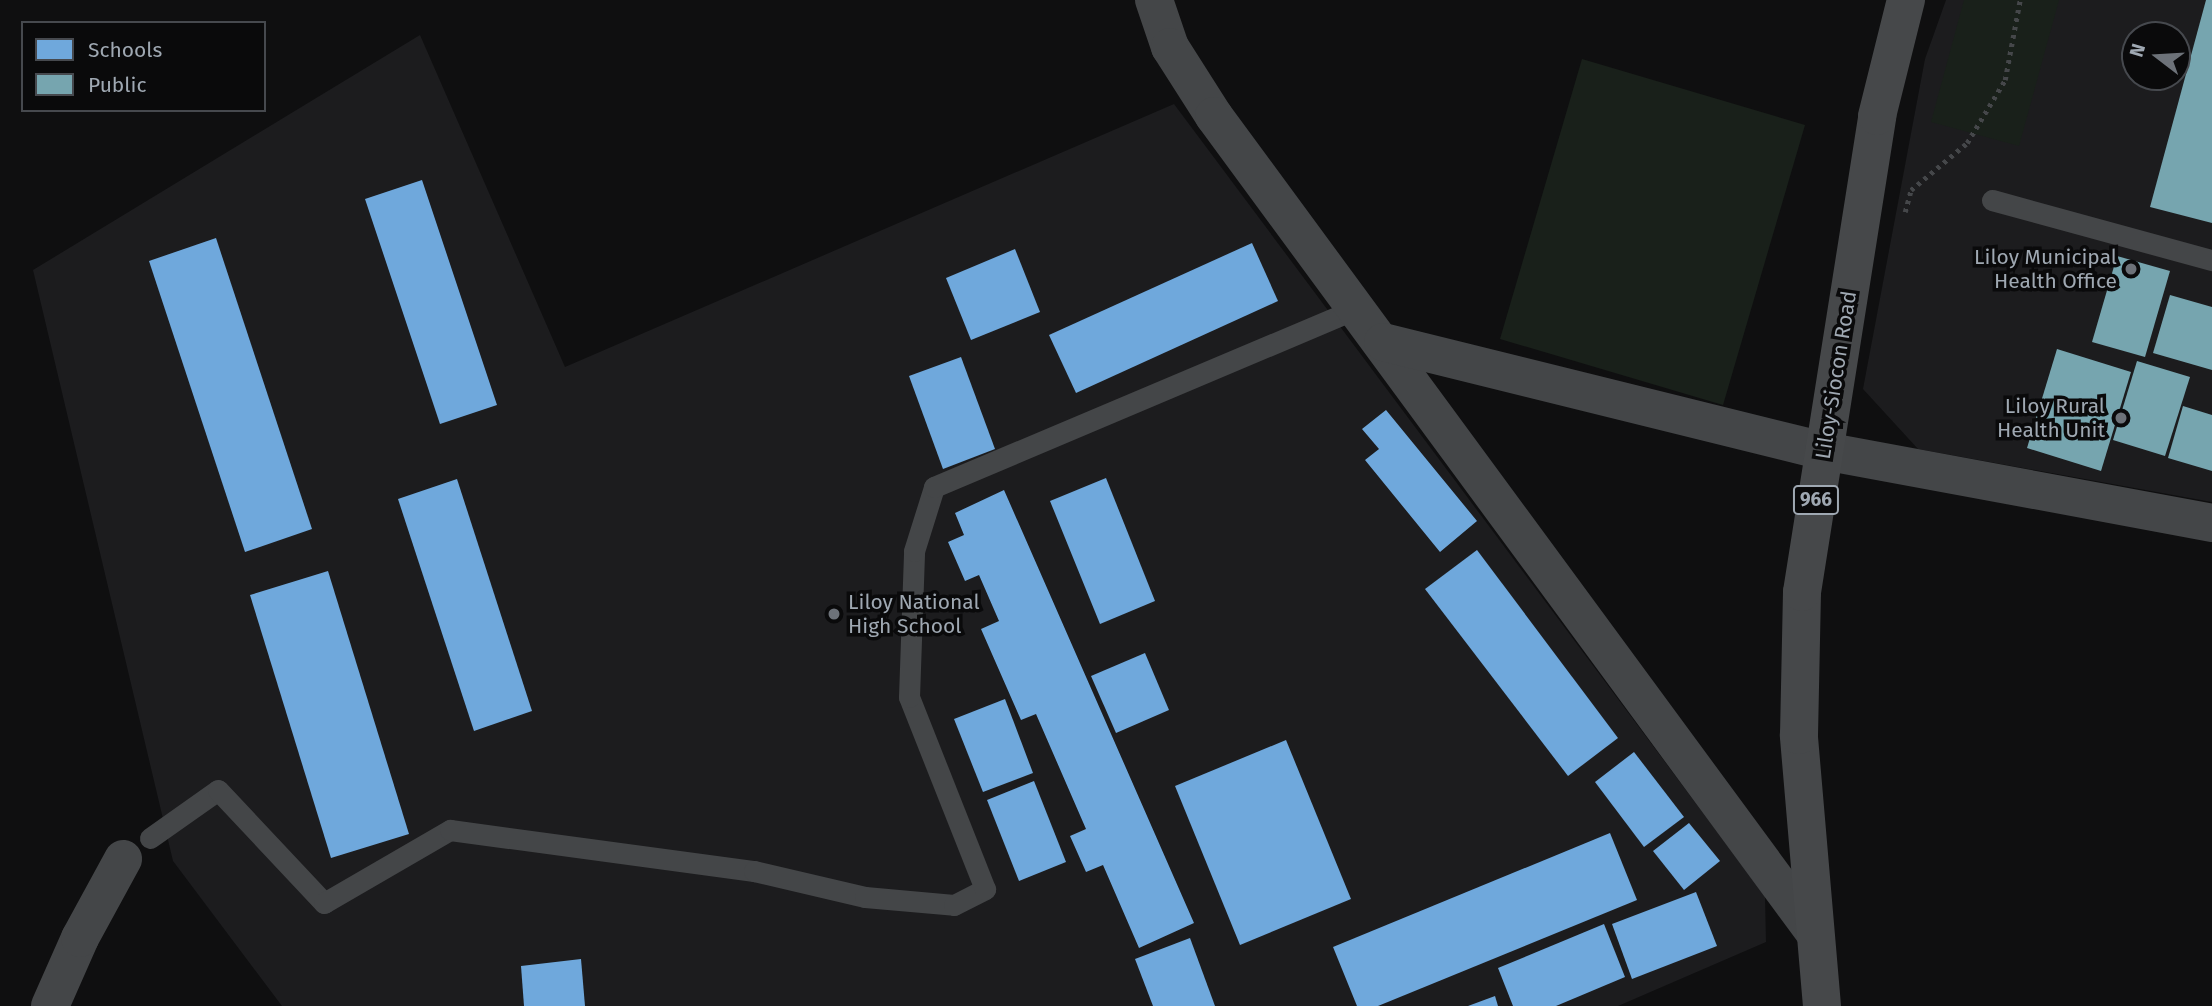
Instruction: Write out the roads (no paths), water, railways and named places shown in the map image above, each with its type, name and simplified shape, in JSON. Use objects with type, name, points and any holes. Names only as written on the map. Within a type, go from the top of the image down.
[{"type":"main road","name":"Liloy-Siocon Road","points":[[1817,1004],[1799,735],[1802,592],[1878,116],[1906,0]]},
{"type":"street","points":[[1154,0],[1170,47],[1214,116],[1383,342],[1814,932]]},
{"type":"street","points":[[1383,342],[1824,451],[2212,523]]},
{"type":"street","points":[[50,1006],[80,938],[137,848]]},
{"type":"lane","points":[[1992,200],[2212,260]]},
{"type":"lane","points":[[137,848],[218,790],[324,902],[450,830],[754,871],[865,897],[954,905],[985,889],[909,698],[914,551],[934,487],[1357,307]]},
{"type":"place","name":"Liloy Municipal Health Office","points":[[2131,269]]},
{"type":"place","name":"Liloy Rural Health Unit","points":[[2121,418]]},
{"type":"place","name":"Liloy National High School","points":[[834,614]]}]
